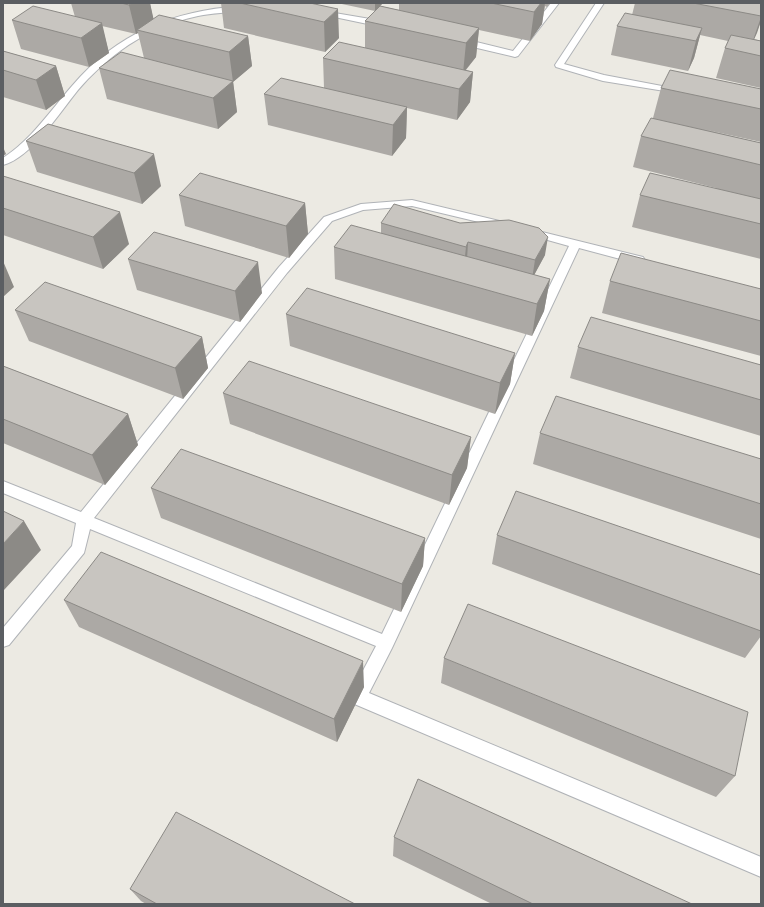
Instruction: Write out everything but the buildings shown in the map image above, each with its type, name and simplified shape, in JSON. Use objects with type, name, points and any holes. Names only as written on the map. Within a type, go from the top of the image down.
[{"type":"lane","points":[[449,39],[515,54],[555,3]]},
{"type":"lane","points":[[600,3],[559,64],[603,78],[692,94]]},
{"type":"lane","points":[[3,162],[24,148],[47,124],[83,78],[124,43],[154,26],[182,17],[222,9],[250,7]]},
{"type":"lane","points":[[312,10],[395,27]]},
{"type":"lane","points":[[3,640],[79,548],[84,520],[283,270],[328,219],[361,207],[412,203],[652,263]]},
{"type":"lane","points":[[576,244],[386,643],[358,697],[761,866]]},
{"type":"lane","points":[[3,487],[386,643]]}]
